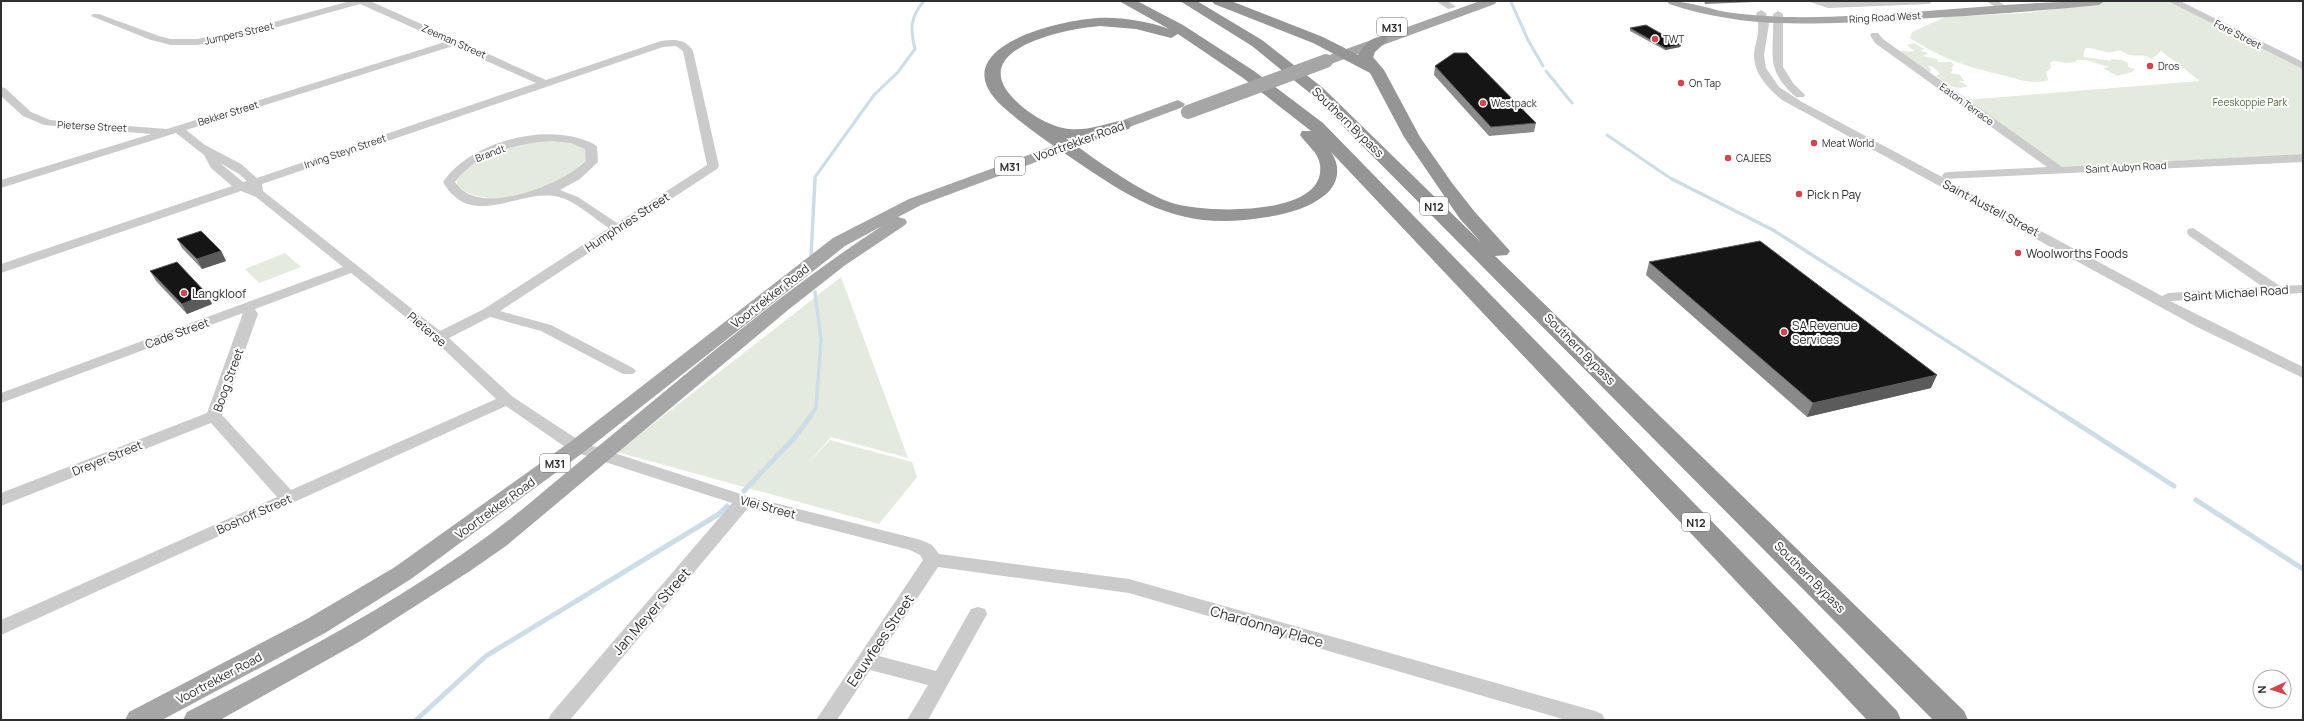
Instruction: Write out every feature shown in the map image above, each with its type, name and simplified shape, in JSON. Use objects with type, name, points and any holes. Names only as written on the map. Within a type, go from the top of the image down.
[{"type":"highway","name":"Southern Bypass","points":[[1126,1],[1183,29],[1219,52],[1248,72],[1317,127],[1886,720]]},
{"type":"highway","name":"Southern Bypass","points":[[1187,1],[1257,43],[1317,91],[1664,432],[1953,720]]},
{"type":"highway","points":[[1219,1],[1343,48],[1372,66]]},
{"type":"highway","points":[[1219,52],[1162,30],[1129,23],[1094,22],[1048,31],[1009,48],[1000,56],[992,75],[996,90],[1017,110],[1069,151],[1148,199],[1166,207],[1188,212],[1207,215],[1249,215],[1287,207],[1307,200],[1320,191],[1328,181],[1329,163],[1310,137],[1248,72]]},
{"type":"highway","points":[[1381,40],[1366,52],[1365,57],[1379,74],[1412,137],[1468,215],[1582,338],[1664,432]]},
{"type":"highway","points":[[1030,119],[1046,128],[1063,134],[1091,133],[1123,125]]},
{"type":"main road","name":"Voortrekker Road","points":[[138,720],[316,626],[403,574],[577,447],[839,242],[915,202],[1069,151],[1123,125],[1183,108],[1326,60],[1343,48],[1453,4],[1470,1]]},
{"type":"main road","points":[[1665,1],[1690,4]]},
{"type":"main road","name":"Ring Road West","points":[[1672,1],[1715,8],[1763,22]]},
{"type":"main road","name":"Ring Road West","points":[[1690,4],[1717,14],[1753,23],[1778,18],[2038,1]]},
{"type":"main road","name":"Ring Road West","points":[[2001,4],[2099,1]]},
{"type":"main road","name":"Voortrekker Road","points":[[196,720],[333,645],[449,574],[498,540],[599,455],[782,306],[869,241],[920,213],[1069,151],[1183,108],[1314,54],[1381,40],[1487,2]]},
{"type":"street","name":"Jumpers Street","points":[[96,16],[155,38],[171,42],[197,42],[253,31],[361,1]]},
{"type":"street","name":"Zeeman Street","points":[[361,1],[545,82]]},
{"type":"street","points":[[1812,1],[1828,5],[1929,1]]},
{"type":"street","name":"Fore Street","points":[[2173,1],[2298,61],[2303,66]]},
{"type":"street","name":"Saint Austell Street","points":[[1778,18],[1780,28],[1776,45],[1778,69],[1786,85],[1829,112],[2168,297],[2303,373]]},
{"type":"street","name":"Saint Austell Street","points":[[1763,22],[1759,55],[1762,70],[1773,88],[2202,324],[2303,373]]},
{"type":"street","name":"Eaton Terrace","points":[[1875,35],[1879,41],[2060,171]]},
{"type":"street","name":"Bekker Street","points":[[1,184],[455,42]]},
{"type":"street","name":"Irving Steyn Street","points":[[257,188],[545,82],[661,44],[680,44],[688,51]]},
{"type":"street","name":"Humphries Street","points":[[439,337],[489,312],[713,166],[688,51]]},
{"type":"street","name":"Pieterse Street","points":[[1,90],[27,114],[48,123],[174,131]]},
{"type":"street","name":"Pieterse","points":[[174,131],[209,153],[230,163],[257,188],[353,268],[439,337],[507,400],[577,447],[599,455]]},
{"type":"street","name":"Brandt","points":[[563,190],[592,162],[591,147],[578,141],[552,138],[521,142],[466,163],[452,174],[449,182],[451,189],[458,194],[480,202],[499,202],[545,192],[563,190],[617,228]]},
{"type":"street","name":"Pieterse","points":[[209,153],[214,165],[241,187],[257,188]]},
{"type":"street","name":"Saint Aubyn Road","points":[[1948,176],[2303,158]]},
{"type":"street","points":[[1,269],[241,187]]},
{"type":"street","points":[[2193,232],[2276,290]]},
{"type":"street","name":"Cade Street","points":[[1,398],[353,268]]},
{"type":"street","name":"Saint Michael Road","points":[[2168,297],[2303,289]]},
{"type":"street","name":"Boog Street","points":[[247,308],[252,314],[214,416],[288,498]]},
{"type":"street","points":[[489,312],[546,328],[570,339],[628,371]]},
{"type":"street","name":"Boshoff Street","points":[[1,628],[507,400]]},
{"type":"street","name":"Dreyer Street","points":[[1,500],[214,416]]},
{"type":"street","name":"Vlei Street","points":[[599,455],[744,501],[915,546],[926,550],[933,560]]},
{"type":"street","name":"Jan Meyer Street","points":[[558,720],[744,501]]},
{"type":"street","name":"Eeuwfees Street","points":[[826,720],[933,560]]},
{"type":"street","name":"Chardonnay Place","points":[[933,560],[1129,586],[1596,720]]},
{"type":"street","points":[[917,720],[978,614]]},
{"type":"street","points":[[866,661],[941,680]]},
{"type":"green space","name":"Feeskoppie Park","points":[[2113,1],[2171,1],[2303,67],[2303,154],[2061,168],[1965,100],[2200,81],[2161,51],[2152,59],[2144,56],[2130,55],[2120,50],[2107,52],[2093,48],[2086,48],[2084,51],[2084,57],[2112,61],[2110,59],[2122,60],[2128,63],[2128,67],[2135,69],[2132,72],[2117,76],[2103,68],[2109,67],[2086,60],[2076,60],[2076,62],[2066,63],[2053,61],[2050,63],[2051,68],[2046,72],[2048,80],[2038,82],[2027,81],[1956,62],[1922,46],[1910,38],[1912,32],[1945,17],[2027,13]]},
{"type":"green space","points":[[1914,43],[1924,49],[1921,51],[1928,53],[1923,56],[1937,59],[1938,62],[1951,62],[1954,65],[1951,68],[1953,70],[1950,73],[1960,75],[1964,81],[1959,81],[1968,86],[1959,88],[1951,86],[1936,76],[1940,73],[1932,66],[1928,66],[1931,70],[1930,72],[1924,71],[1895,51],[1914,51],[1907,45]]},
{"type":"green space","points":[[566,140],[586,149],[587,163],[545,189],[535,193],[512,197],[488,198],[466,192],[457,186],[458,177],[464,170],[484,156],[529,142]]},
{"type":"green space","points":[[285,253],[301,267],[259,283],[245,269]]},
{"type":"green space","points":[[841,277],[908,458],[831,437],[808,463],[830,440],[912,462],[917,477],[879,524],[617,452]]},
{"type":"building","name":"TWT","points":[[1646,25],[1681,45],[1665,48],[1630,28]]},
{"type":"building","name":"Westpack","points":[[1454,53],[1467,53],[1536,123],[1491,127],[1435,66]]},
{"type":"building","points":[[201,231],[221,251],[197,259],[177,239]]},
{"type":"building","name":"SA Revenue Services","points":[[1760,241],[1937,375],[1813,403],[1649,262]]},
{"type":"building","name":"Langkloof","points":[[177,262],[207,294],[182,304],[150,271]]},
{"type":"waterway","points":[[815,179],[874,95],[898,72],[915,49],[912,35],[912,24],[916,12],[924,1]]},
{"type":"waterway","points":[[1511,2],[1528,40],[1543,66]]},
{"type":"waterway","points":[[1546,71],[1572,103]]},
{"type":"waterway","points":[[1607,135],[1673,180]]},
{"type":"waterway","points":[[811,256],[815,179]]},
{"type":"waterway","points":[[1672,179],[1773,230],[2063,415]]},
{"type":"waterway","points":[[811,415],[816,408],[821,340],[815,292]]},
{"type":"waterway","points":[[744,491],[795,437],[812,414]]},
{"type":"waterway","points":[[2062,414],[2174,486]]},
{"type":"waterway","points":[[2196,500],[2303,569]]},
{"type":"waterway","points":[[416,720],[486,656],[719,514],[727,506]]},
{"type":"place","name":"TWT","points":[[1655,39]]},
{"type":"place","name":"Dros","points":[[2150,66]]},
{"type":"place","name":"On Tap","points":[[1681,83]]},
{"type":"place","name":"Westpack","points":[[1483,103]]},
{"type":"place","name":"Meat World","points":[[1814,143]]},
{"type":"place","name":"CAJEES","points":[[1728,158]]},
{"type":"place","name":"Pick n Pay","points":[[1799,194]]},
{"type":"place","name":"Woolworths Foods","points":[[2018,253]]},
{"type":"place","name":"Langkloof","points":[[184,293]]},
{"type":"place","name":"SA Revenue Services","points":[[1784,332]]}]
